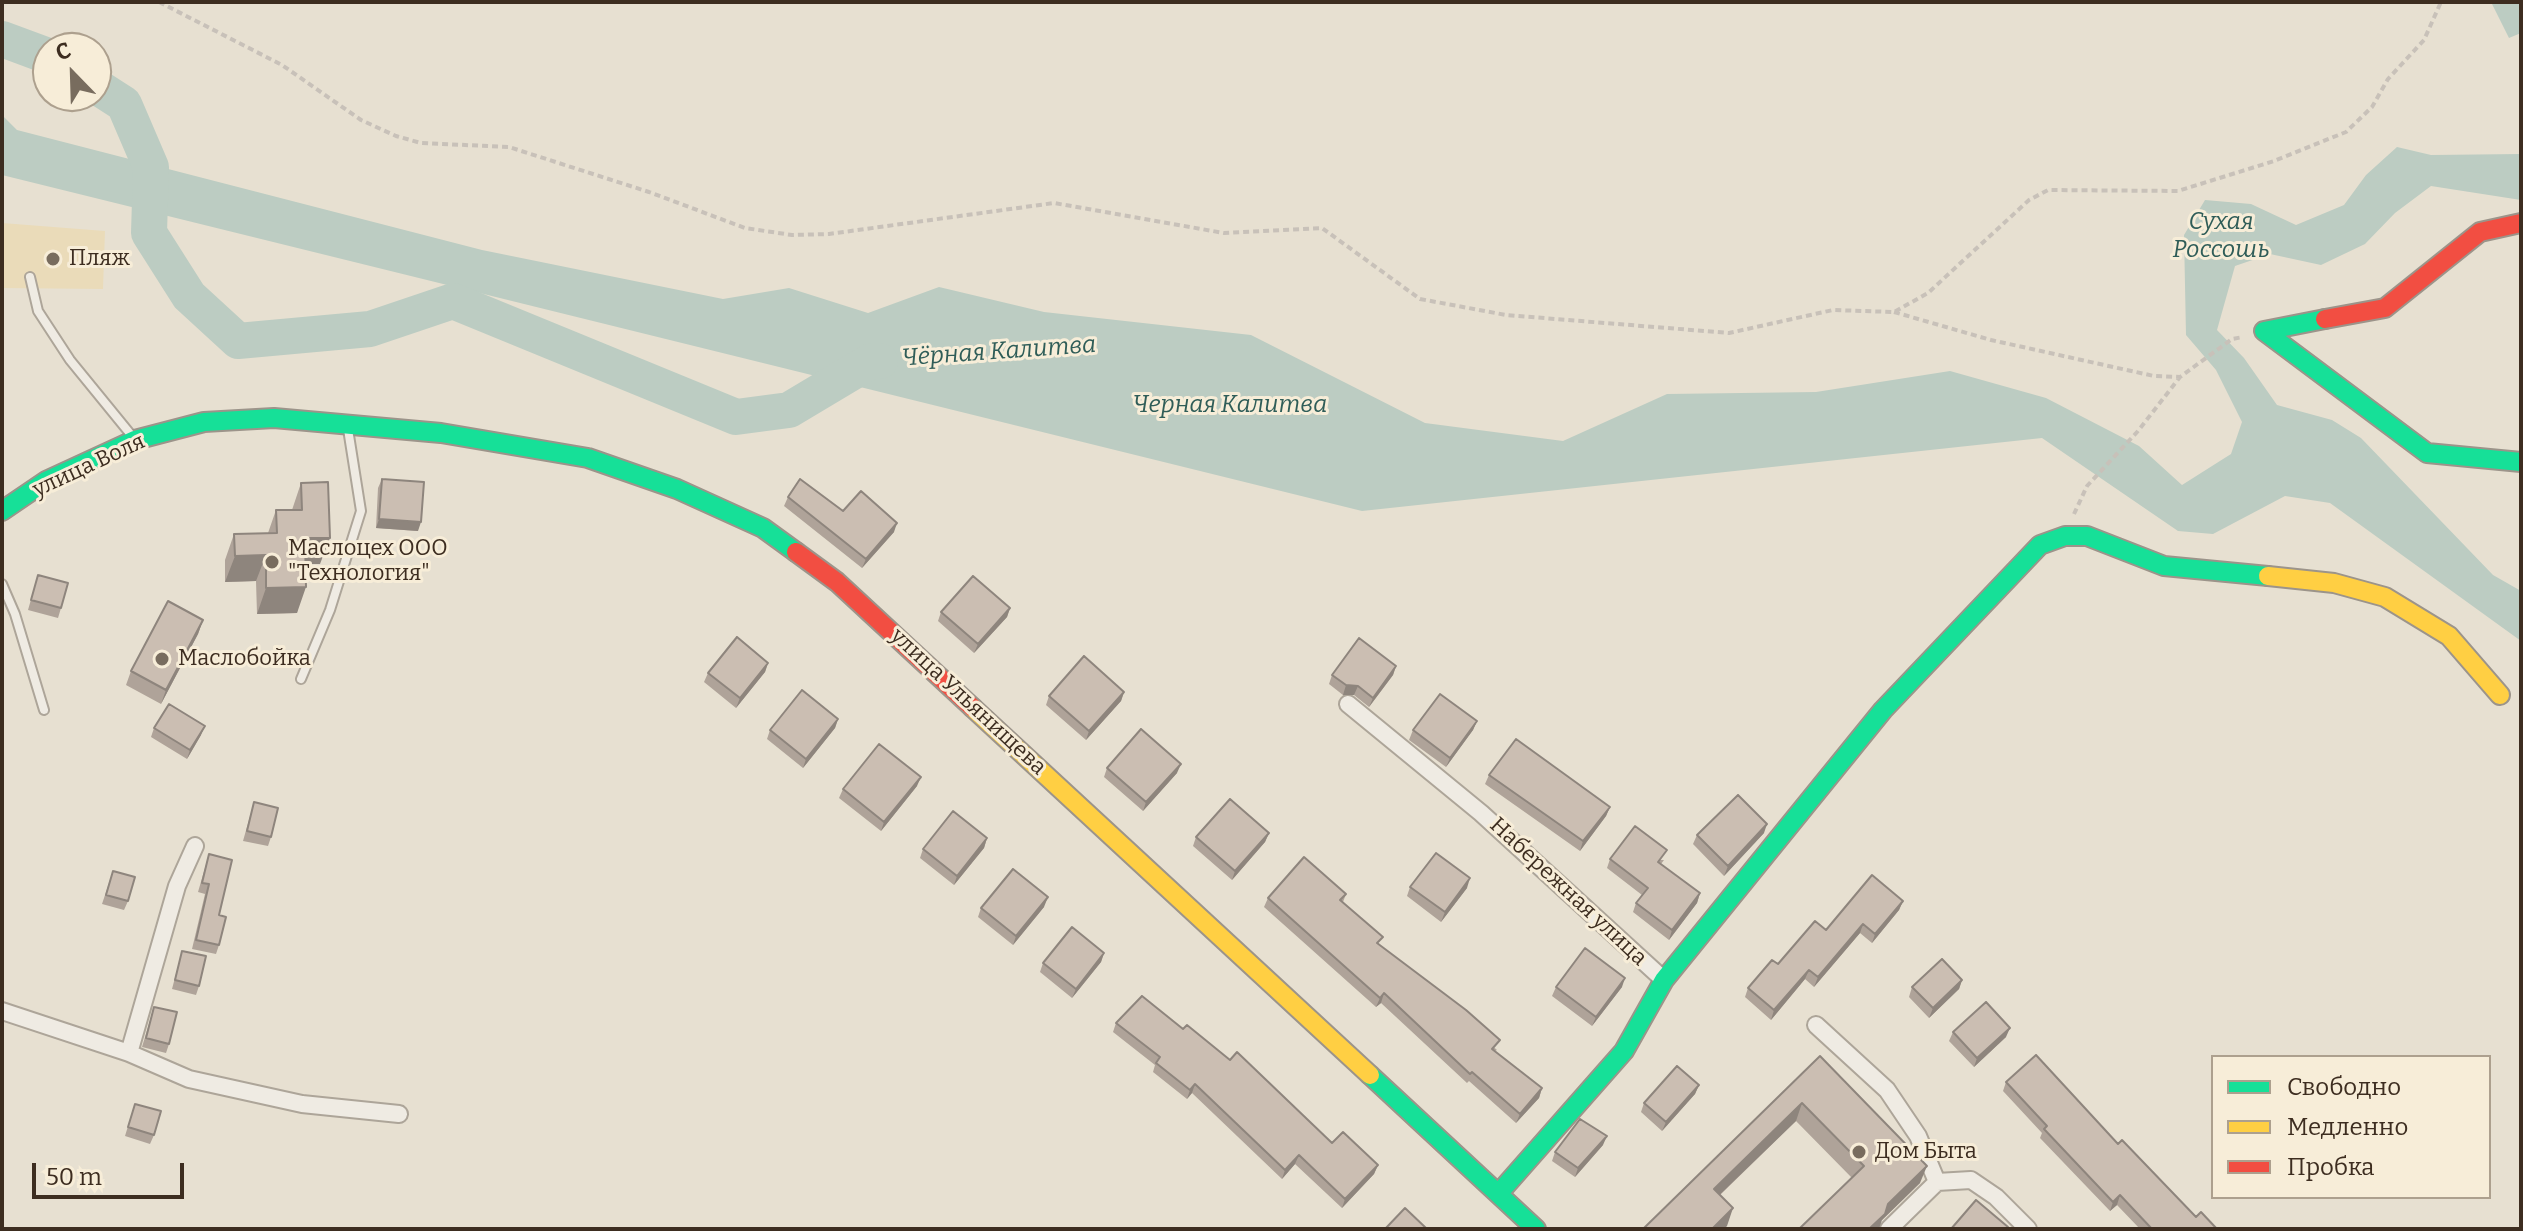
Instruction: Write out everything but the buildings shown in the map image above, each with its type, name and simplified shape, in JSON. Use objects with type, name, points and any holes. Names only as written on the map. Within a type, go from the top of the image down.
[{"type":"street","points":[[2521,223],[2480,232],[2385,308],[2264,331],[2427,453],[2521,462]]},
{"type":"street","name":"улица Воля","points":[[2,511],[46,481],[135,440],[204,422],[274,418]]},
{"type":"street","name":"улица Ульянищева","points":[[274,418],[441,433],[588,458],[677,489],[763,528],[837,582],[1536,1229]]},
{"type":"street","points":[[2065,536],[2087,536],[2164,566],[2334,583],[2385,597],[2449,636],[2500,695]]},
{"type":"street","name":"Набережная улица","points":[[1348,704],[1481,813],[1664,980],[1883,710],[2040,545],[2065,536]]},
{"type":"street","points":[[129,1053],[177,886],[195,846]]},
{"type":"street","points":[[1499,1193],[1624,1051],[1664,980]]},
{"type":"street","points":[[2,1011],[129,1053],[203,1082],[302,1104],[399,1114]]},
{"type":"street","points":[[1816,1025],[1887,1090],[1918,1136],[1937,1182]]},
{"type":"street","points":[[1889,1229],[1937,1182],[1971,1180],[1996,1197],[2028,1229]]},
{"type":"lane","points":[[30,277],[38,311],[97,395],[135,440]]},
{"type":"lane","points":[[301,679],[330,610],[361,511],[347,424]]},
{"type":"lane","points":[[2,584],[15,614],[44,710]]},
{"type":"path","points":[[159,2],[282,65],[361,120],[396,136],[421,143],[509,147],[649,192],[745,228],[792,235],[829,234],[1054,203],[1224,233],[1322,228],[1420,299],[1506,315],[1729,333],[1833,310],[1894,312],[1991,340],[2154,376],[2180,377]]},
{"type":"path","points":[[175,2],[175,9]]},
{"type":"path","points":[[1894,312],[1928,293],[2029,200],[2048,190],[2178,191],[2274,161],[2346,132],[2372,107],[2388,79],[2424,40],[2441,2]]},
{"type":"path","points":[[2065,536],[2087,486],[2138,431],[2180,377],[2232,339]]},
{"type":"sand","name":"Пляж","points":[[2,223],[105,231],[103,289],[2,288]]},
{"type":"water","points":[[2491,2],[2521,2],[2521,33],[2509,38]]},
{"type":"water","name":"Черная Калитва","points":[[2,115],[17,130],[482,250],[723,299],[789,288],[868,313],[939,287],[1044,312],[1251,335],[1425,423],[1563,441],[1667,394],[1816,392],[1950,371],[2046,398],[2139,446],[2182,485],[2231,454],[2242,422],[2216,370],[2186,335],[2184,235],[2205,200],[2251,204],[2296,225],[2344,205],[2366,175],[2397,147],[2431,155],[2521,154],[2521,200],[2431,186],[2395,213],[2365,244],[2321,265],[2270,254],[2235,266],[2217,330],[2244,358],[2277,405],[2332,420],[2361,438],[2493,575],[2521,591],[2521,641],[2330,503],[2285,496],[2213,534],[2178,531],[2042,438],[1362,511],[2,175]]},
{"type":"waterway","name":"Чёрная Калитва","points":[[2,39],[32,50]]},
{"type":"waterway","name":"Чёрная Калитва","points":[[112,96],[124,104],[151,167],[149,233],[189,296],[238,341],[370,329],[453,301],[736,417],[789,410],[871,361],[880,361]]},
{"type":"traffic: fast","points":[[2325,319],[2264,331],[2427,453],[2521,462]]},
{"type":"traffic: fast","points":[[2,511],[46,481],[135,440],[204,422],[274,418],[441,433],[588,458],[677,489],[763,528],[796,552]]},
{"type":"traffic: fast","points":[[1499,1193],[1624,1051],[1664,980],[1883,710],[2040,545],[2065,536],[2087,536],[2164,566],[2268,576]]},
{"type":"traffic: fast","points":[[1370,1075],[1536,1229]]},
{"type":"traffic: slow","points":[[2268,576],[2334,583],[2385,597],[2449,636],[2500,695]]},
{"type":"traffic: slow","points":[[973,708],[1370,1075]]},
{"type":"traffic: jam","points":[[2325,319],[2385,308],[2480,232],[2521,223]]},
{"type":"traffic: jam","points":[[796,552],[837,582],[973,708]]},
{"type":"place","name":"Пляж","points":[[53,259]]},
{"type":"place","name":"Маслоцех ООО \"Технология\"","points":[[272,562]]},
{"type":"place","name":"Маслобойка","points":[[162,659]]},
{"type":"place","name":"Дом Быта","points":[[1859,1152]]},
{"type":"water label","name":"Сухая Россошь","points":[[2221,236]]}]
